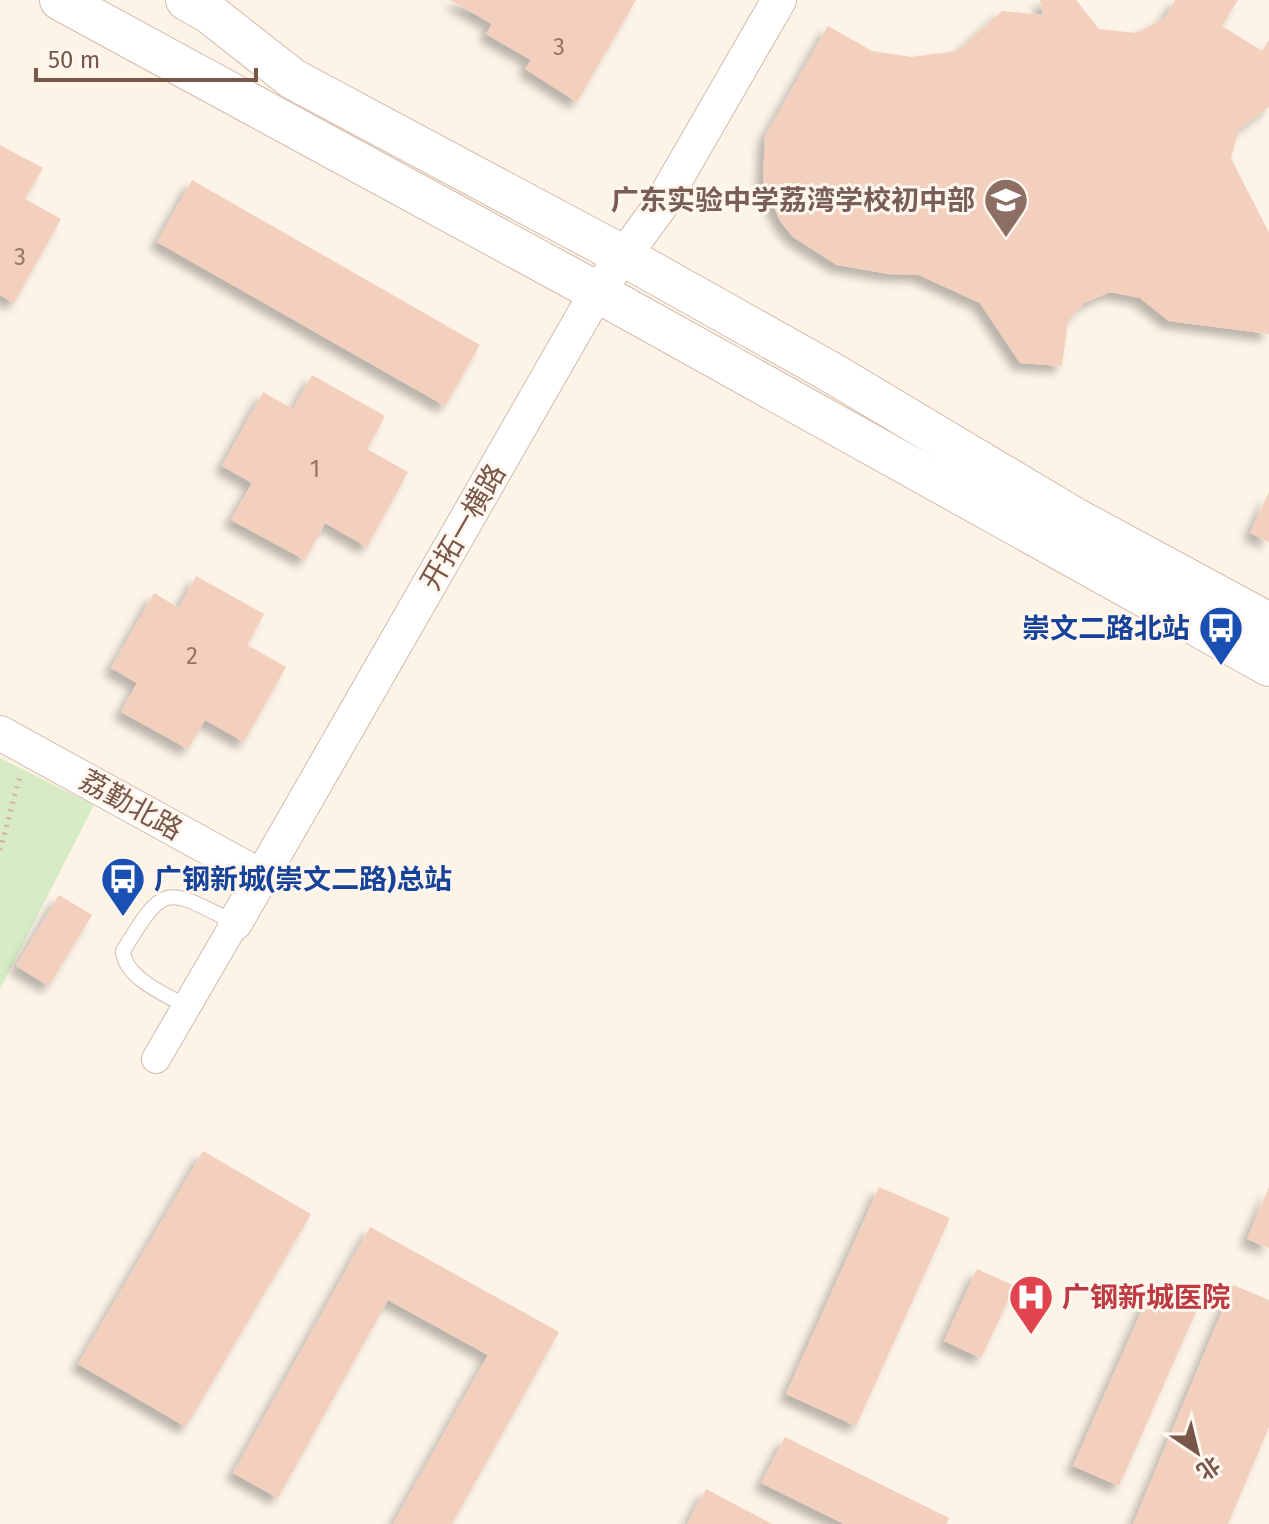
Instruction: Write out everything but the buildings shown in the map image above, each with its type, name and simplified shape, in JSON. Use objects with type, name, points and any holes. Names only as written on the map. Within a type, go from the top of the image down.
[{"type":"main road","points":[[28,0],[170,60]]},
{"type":"main road","points":[[60,0],[597,292],[1269,666]]},
{"type":"main road","points":[[170,60],[162,36],[172,17],[198,6],[293,79],[622,255],[834,374],[1075,518],[1269,623]]},
{"type":"street","name":"开拓一横路","points":[[156,1059],[597,292],[659,208],[779,0]]},
{"type":"street","name":"荔勤北路","points":[[13,740],[262,877]]},
{"type":"lane","points":[[187,1007],[139,977],[129,968],[123,951],[150,906],[161,899],[187,898],[235,923]]},
{"type":"path","points":[[0,850],[13,740]]},
{"type":"green space","points":[[0,758],[94,805],[0,989]]},
{"type":"place","name":"广东实验中学荔湾学校初中部","points":[[1006,239]]},
{"type":"place","name":"崇文二路北站","points":[[1221,667]]},
{"type":"place","name":"广钢新城(崇文二路)总站","points":[[123,918]]},
{"type":"place","name":"广钢新城医院","points":[[1031,1336]]}]
